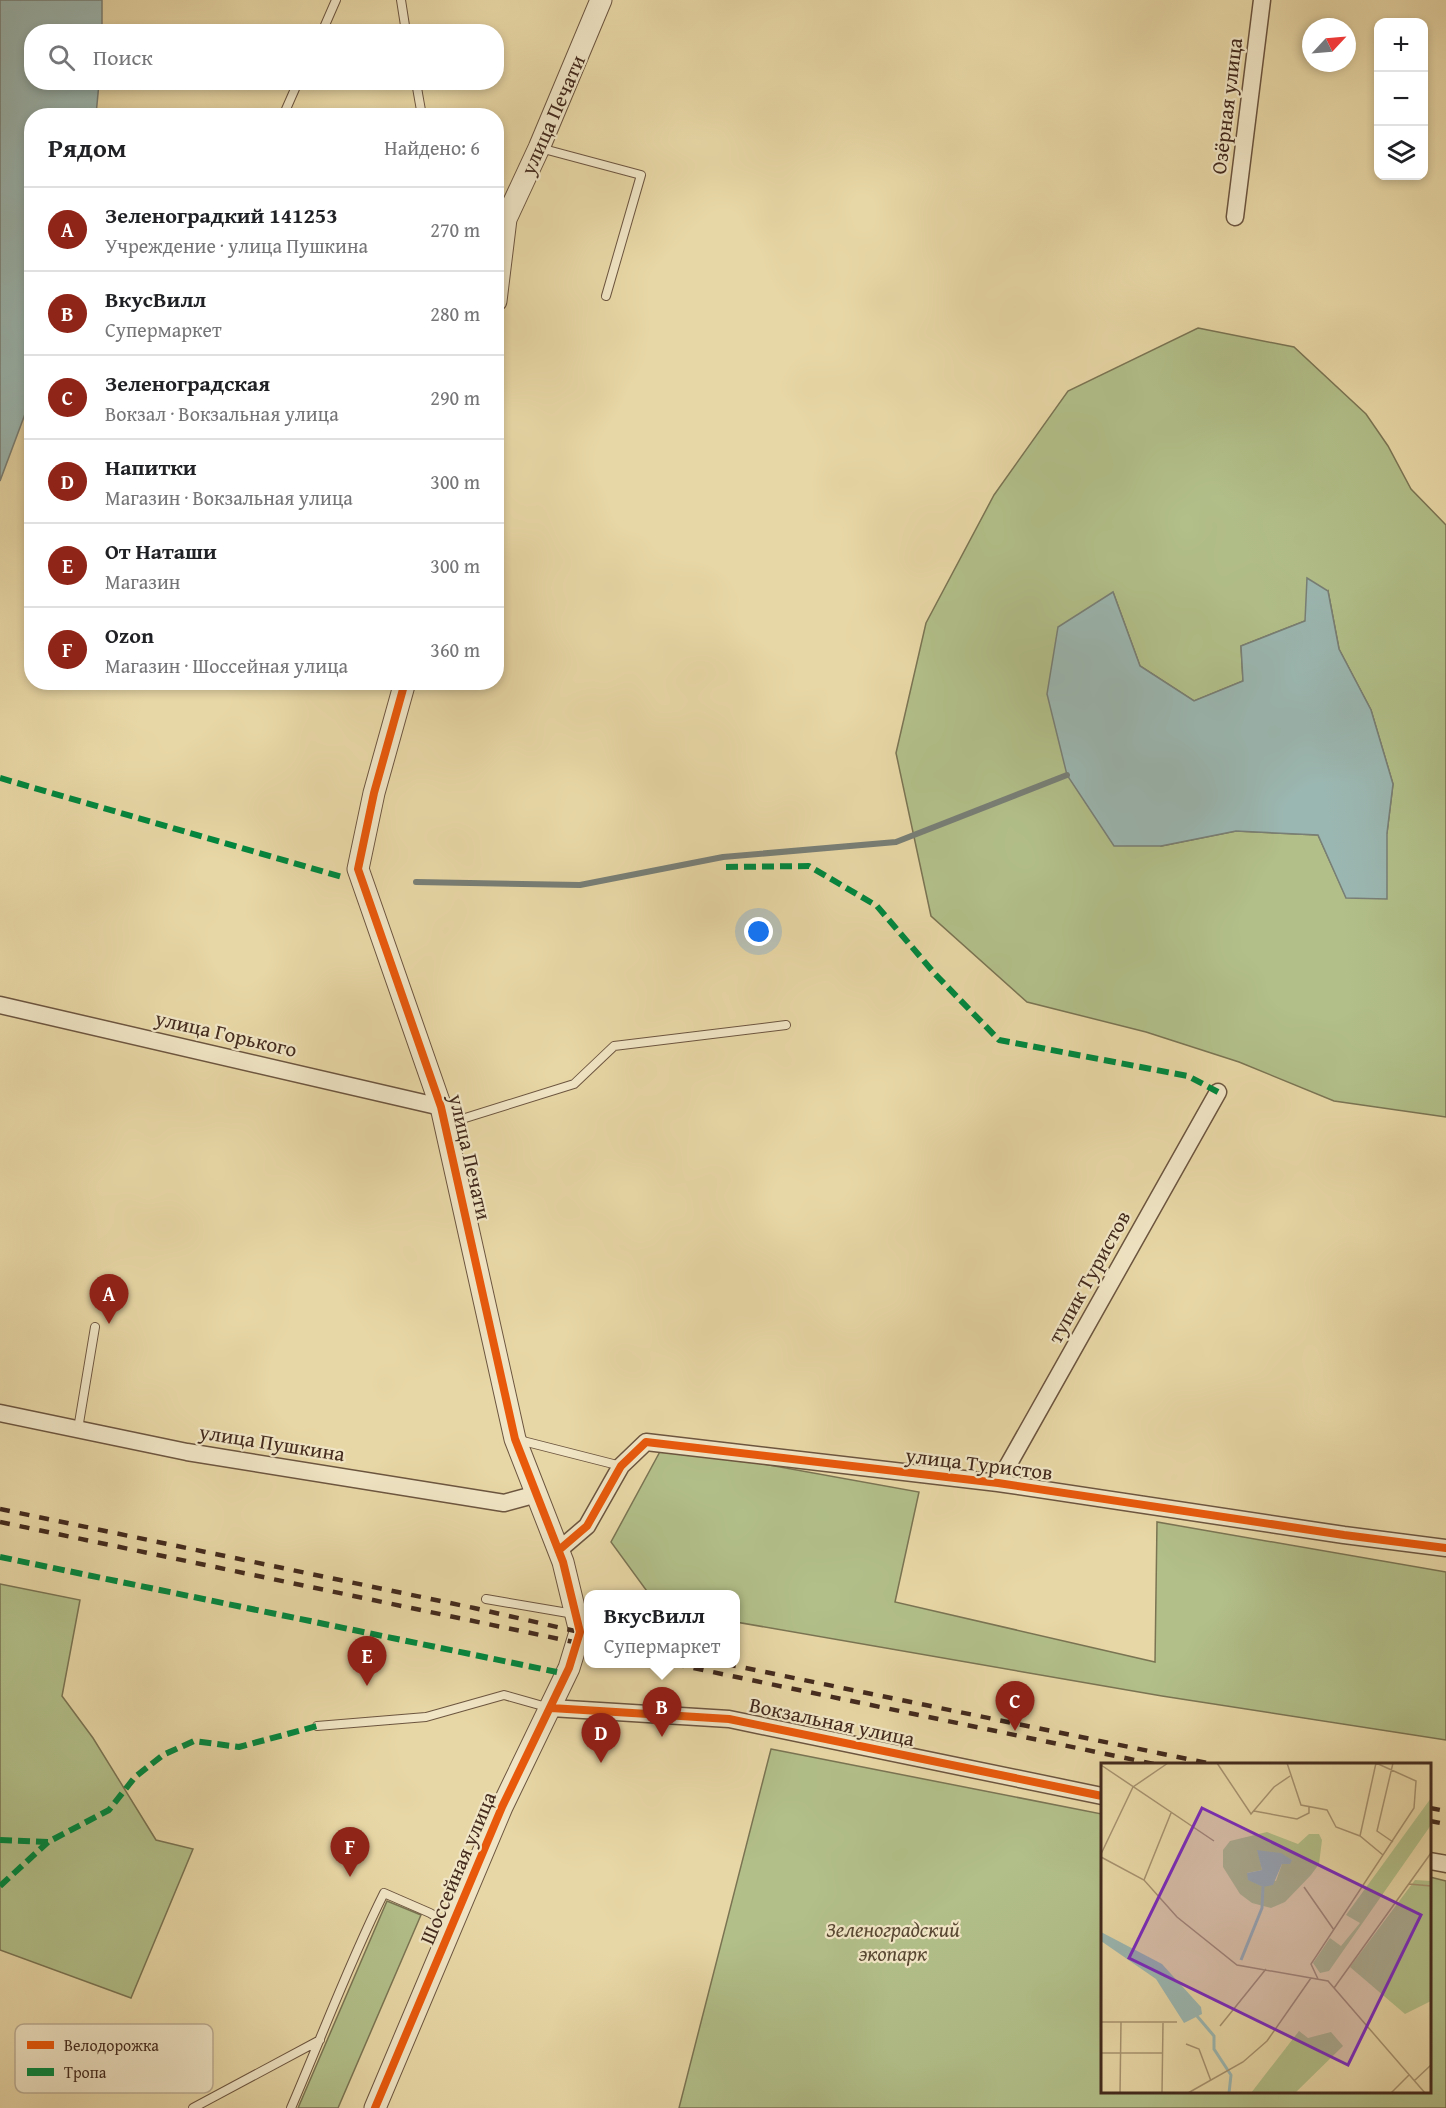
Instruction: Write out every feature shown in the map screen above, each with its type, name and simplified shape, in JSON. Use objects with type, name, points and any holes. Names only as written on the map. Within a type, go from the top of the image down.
[{"type":"street","name":"улица Печати","points":[[504,235],[506,219],[602,0]]},
{"type":"street","name":"Озёрная улица","points":[[1235,217],[1263,0]]},
{"type":"street","name":"улица Печати","points":[[403,690],[375,793],[358,868],[443,1116],[515,1439],[559,1550],[577,1614],[580,1632],[577,1643]]},
{"type":"street","name":"улица Горького","points":[[0,1005],[443,1116]]},
{"type":"street","name":"тупик Туристов","points":[[998,1484],[1218,1092]]},
{"type":"street","name":"улица Пушкина","points":[[0,1413],[187,1452],[504,1503],[537,1494]]},
{"type":"street","name":"улица Туристов","points":[[559,1550],[587,1526],[621,1466],[646,1442],[998,1484],[1446,1548]]},
{"type":"street","name":"Шоссейная улица","points":[[375,2108],[502,1807],[551,1708],[569,1668],[577,1643]]},
{"type":"street","name":"Вокзальная улица","points":[[551,1708],[729,1719],[1101,1796]]},
{"type":"street","points":[[1431,1862],[1446,1864]]},
{"type":"lane","points":[[326,24],[336,0]]},
{"type":"lane","points":[[401,0],[405,24]]},
{"type":"lane","points":[[286,108],[294,90]]},
{"type":"lane","points":[[417,90],[421,108]]},
{"type":"lane","points":[[539,148],[641,175],[606,296]]},
{"type":"lane","points":[[443,1116],[574,1084],[614,1046],[786,1025]]},
{"type":"lane","points":[[78,1429],[95,1327]]},
{"type":"lane","points":[[515,1439],[621,1466]]},
{"type":"lane","points":[[486,1599],[577,1614]]},
{"type":"lane","points":[[317,1726],[426,1717],[504,1695],[551,1708]]},
{"type":"lane","points":[[291,2108],[356,1951],[384,1893],[430,1913],[452,1926]]},
{"type":"lane","points":[[193,2108],[321,2040]]},
{"type":"green space","points":[[1198,328],[1294,347],[1366,414],[1388,446],[1411,489],[1446,525],[1446,1117],[1334,1101],[1239,1062],[1146,1032],[1027,1002],[931,916],[896,753],[926,623],[994,495],[1068,391]],"holes":[[[1328,591],[1339,649],[1371,710],[1393,784],[1387,833],[1346,897],[1318,835],[1236,831],[1161,846],[1113,592],[1140,666],[1194,701],[1243,681],[1241,646],[1305,621]]]},
{"type":"green space","points":[[663,1446],[919,1492],[895,1602],[1155,1662],[1157,1522],[1446,1572],[1446,1740],[1162,1696],[740,1623],[740,1590],[646,1590],[611,1542]]},
{"type":"green space","points":[[0,1584],[80,1600],[62,1696],[93,1738],[156,1840],[193,1849],[131,1998],[0,1950]]},
{"type":"green space","name":"Зеленоградский экопарк","points":[[771,1749],[1101,1814],[1101,2093],[1431,2093],[1431,1877],[1446,1881],[1446,2108],[679,2108]]},
{"type":"green space","points":[[387,1901],[421,1915],[338,2108],[298,2108]]},
{"type":"water","points":[[0,0],[102,0],[102,24],[24,24],[24,90],[98,90],[97,108],[24,108],[24,417],[0,481]]},
{"type":"water","points":[[1307,578],[1328,591],[1339,649],[1371,710],[1393,784],[1387,833],[1387,899],[1346,898],[1318,835],[1236,831],[1161,846],[1114,846],[1067,775],[1047,694],[1058,627],[1113,592],[1140,666],[1194,701],[1243,681],[1241,646],[1305,621]]},
{"type":"waterway","points":[[416,882],[580,885],[723,857],[896,842],[1067,775]]},
{"type":"railway","points":[[0,1509],[584,1633]]},
{"type":"railway","points":[[0,1522],[584,1644]]},
{"type":"railway","points":[[740,1667],[1207,1763]]},
{"type":"railway","points":[[693,1668],[1149,1763]]},
{"type":"railway","points":[[1431,1808],[1446,1811]]},
{"type":"railway","points":[[1431,1821],[1446,1824]]},
{"type":"marked path","points":[[0,778],[342,877]]},
{"type":"marked path","points":[[726,867],[809,866],[877,906],[935,974],[999,1040],[1188,1076],[1218,1092]]},
{"type":"marked path","points":[[0,1557],[557,1672]]},
{"type":"marked path","points":[[0,1840],[48,1842],[109,1810],[135,1777],[163,1755],[194,1741],[239,1747],[317,1726]]},
{"type":"marked path","points":[[0,1886],[48,1842]]},
{"type":"cycle path","points":[[375,2108],[502,1807],[569,1668],[580,1632],[563,1562],[515,1439],[441,1107],[358,869],[374,793],[403,690]]},
{"type":"cycle path","points":[[559,1550],[587,1526],[621,1466],[646,1442],[998,1483],[1446,1548]]},
{"type":"cycle path","points":[[551,1708],[729,1719],[1101,1796]]},
{"type":"place","name":"Зеленоградкий 141253","points":[[109,1324]]},
{"type":"place","name":"От Наташи","points":[[367,1686]]},
{"type":"place","name":"Зеленоградская","points":[[1015,1731]]},
{"type":"place","name":"ВкусВилл","points":[[662,1737]]},
{"type":"place","name":"Напитки","points":[[601,1763]]},
{"type":"place","name":"Ozon","points":[[350,1877]]}]
